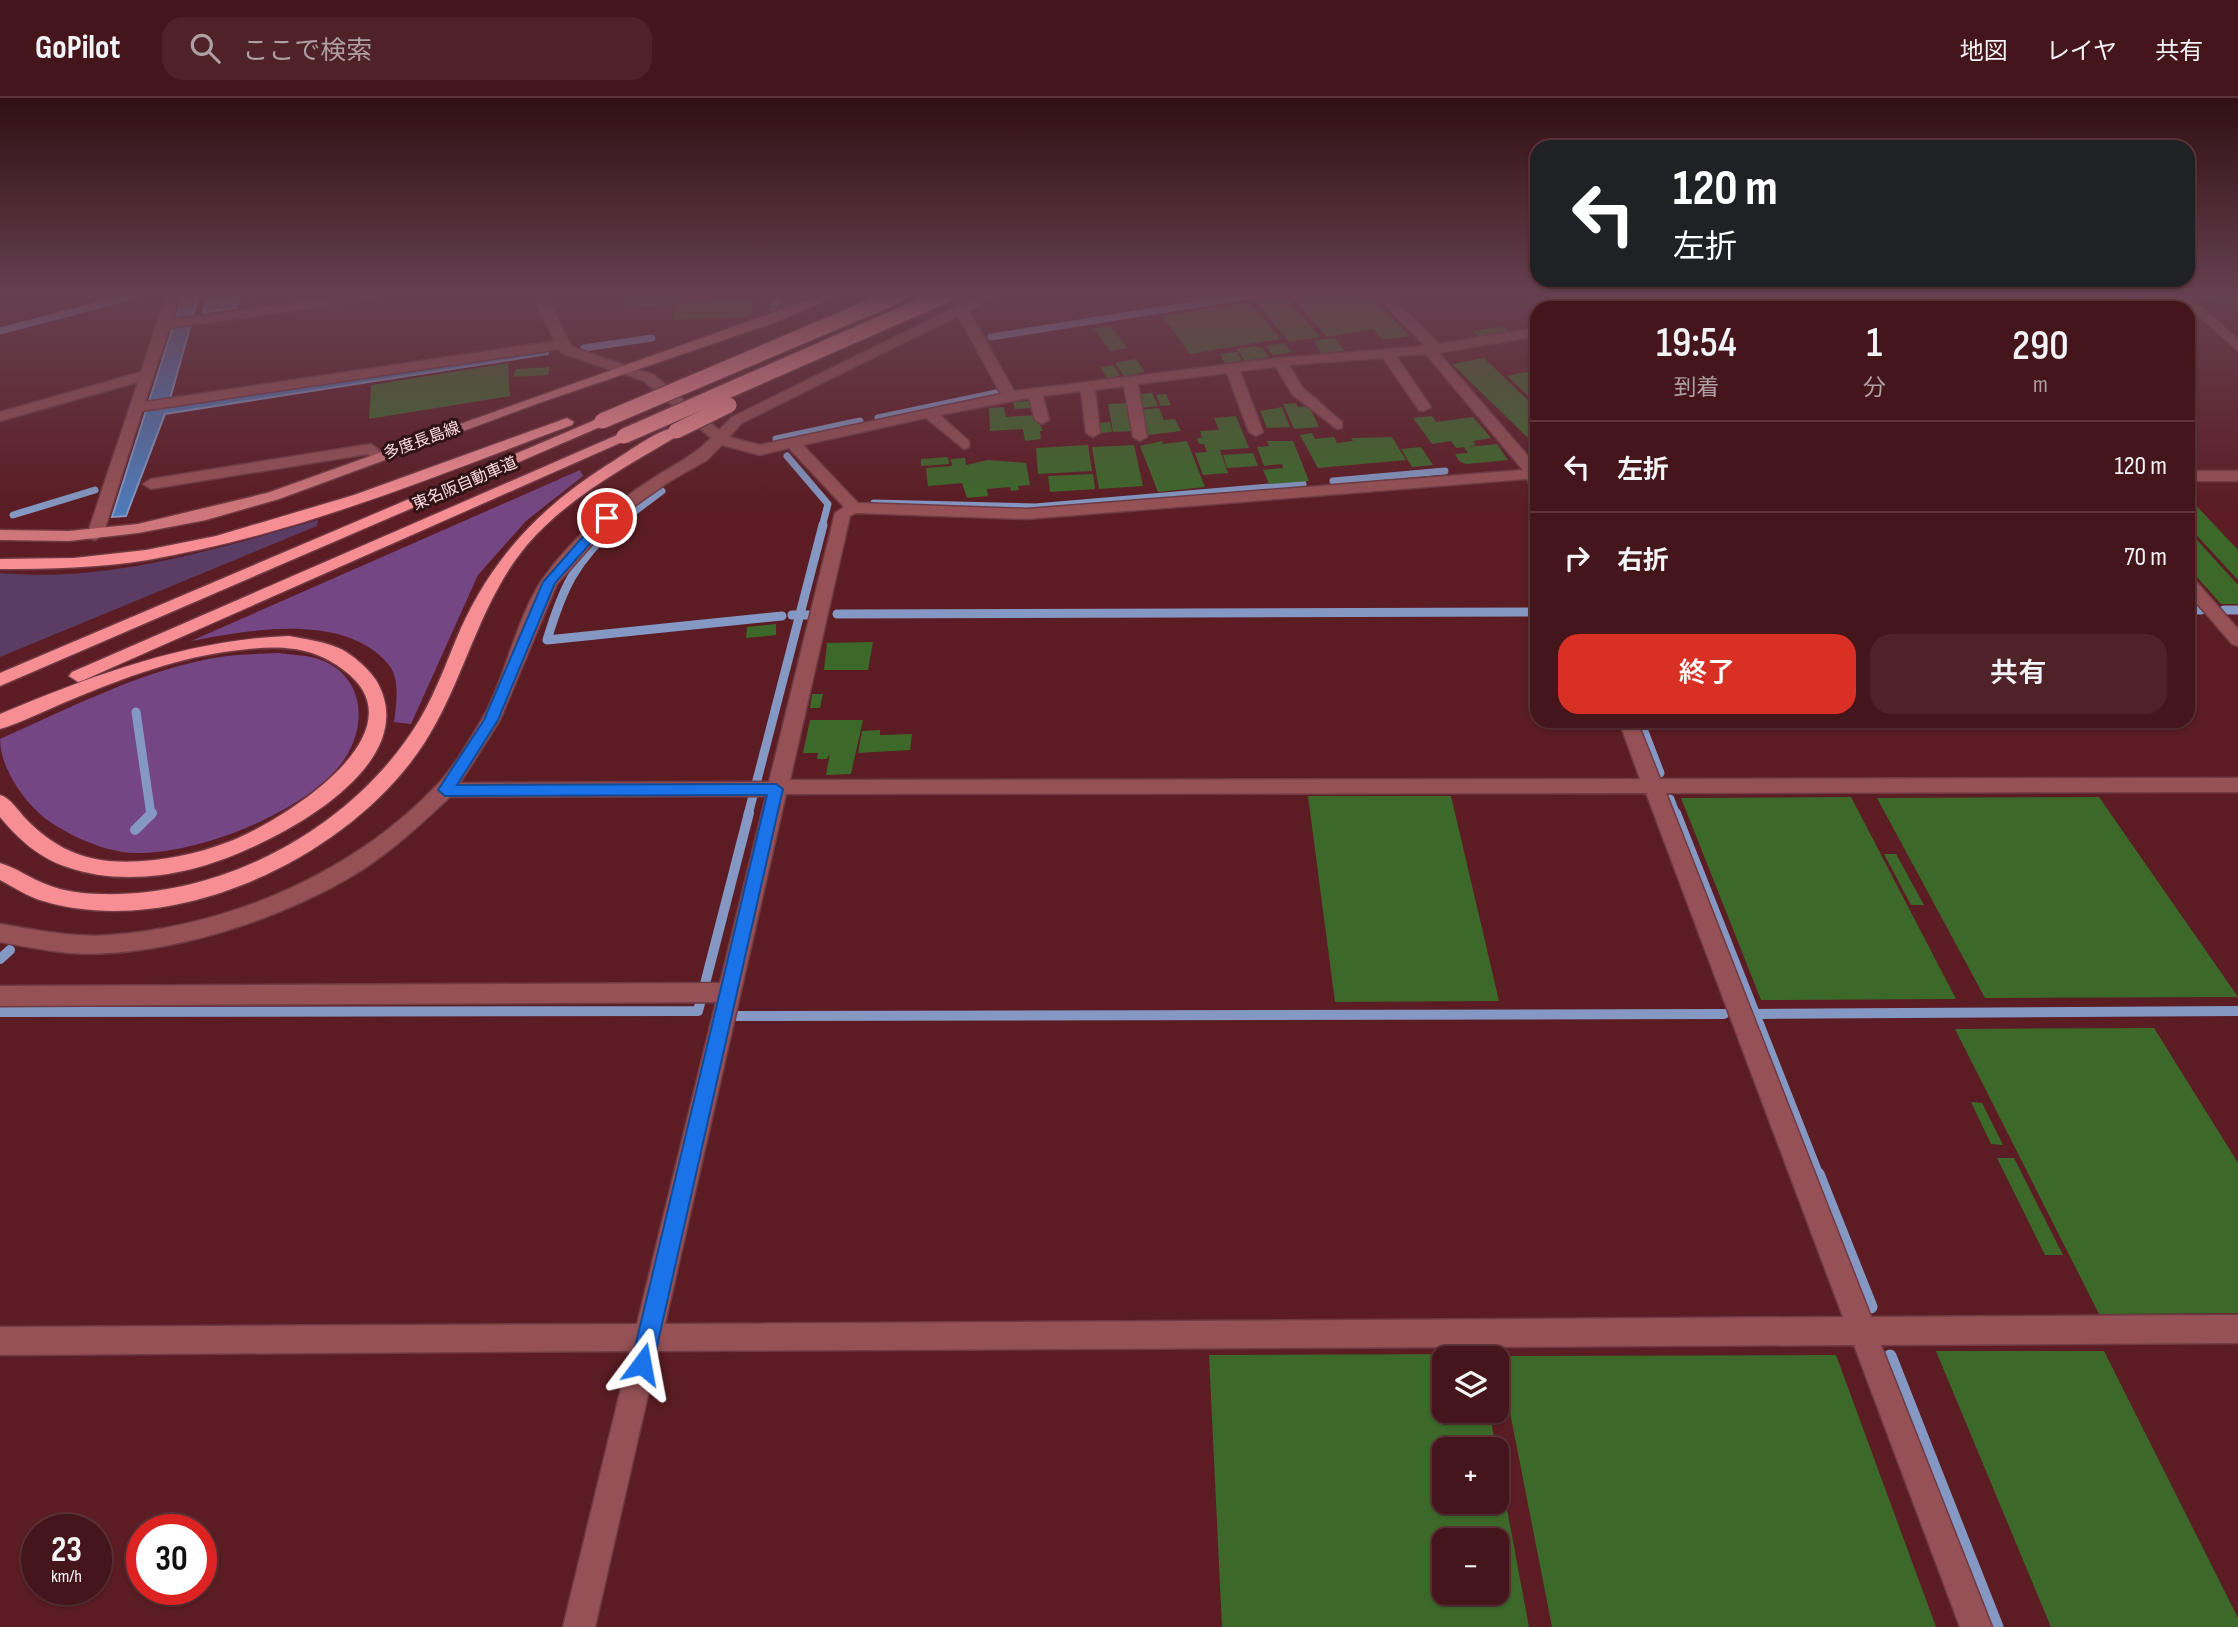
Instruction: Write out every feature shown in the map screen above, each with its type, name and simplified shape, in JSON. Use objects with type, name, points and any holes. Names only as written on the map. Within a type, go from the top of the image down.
[{"type":"highway","points":[[0,564],[113,561],[229,537],[596,418],[716,366]]},
{"type":"highway","name":"東名阪自動車道","points":[[0,680],[596,418],[723,366]]},
{"type":"highway","name":"東名阪自動車道","points":[[4,717],[783,366]]},
{"type":"highway","points":[[0,871],[34,891],[76,901],[116,902],[159,898],[227,880],[271,863],[318,838],[363,804],[405,756],[426,726],[446,687],[477,609],[496,575],[522,541],[552,511],[589,484],[676,431],[809,366]]},
{"type":"highway","points":[[0,802],[31,837],[48,850],[74,862],[117,869],[178,865],[243,844],[296,817],[323,797],[349,773],[366,749],[377,713],[374,695],[367,681],[345,659],[304,645],[254,642],[221,646],[141,667],[4,717]]},
{"type":"main road","name":"多度長島線","points":[[0,535],[95,536],[166,524],[257,501],[628,366]]},
{"type":"street","points":[[95,536],[150,366]]},
{"type":"street","points":[[139,407],[413,366]]},
{"type":"street","points":[[612,366],[649,378],[722,440],[760,450],[1010,396],[1245,366]]},
{"type":"street","points":[[0,934],[68,944],[110,944],[161,937],[223,922],[285,900],[347,869],[397,834],[445,790],[491,720],[549,582],[607,518],[661,480],[702,457],[722,440],[737,420],[845,366]]},
{"type":"street","points":[[994,366],[1010,396]]},
{"type":"street","points":[[1283,366],[1297,391],[1337,425]]},
{"type":"street","points":[[1396,366],[1424,407]]},
{"type":"street","points":[[1446,366],[1530,467]]},
{"type":"street","points":[[1232,368],[1256,432]]},
{"type":"street","points":[[0,417],[147,375]]},
{"type":"street","points":[[1130,381],[1140,437]]},
{"type":"street","points":[[1087,386],[1093,433]]},
{"type":"street","points":[[1035,393],[1042,420]]},
{"type":"street","points":[[929,413],[964,444]]},
{"type":"street","points":[[793,443],[854,508]]},
{"type":"street","points":[[150,484],[370,449],[379,457]]},
{"type":"street","points":[[579,1627],[648,1338],[724,992],[843,513],[854,508],[1027,514],[1530,472]]},
{"type":"street","points":[[2195,476],[2238,476]]},
{"type":"street","points":[[2195,591],[2238,640]]},
{"type":"street","points":[[1631,728],[1976,1627]]},
{"type":"street","points":[[445,790],[2238,785]]},
{"type":"street","points":[[0,996],[724,992]]},
{"type":"street","points":[[0,1341],[2238,1329]]},
{"type":"shaded area","points":[[580,470],[583,476],[526,521],[478,575],[411,724],[394,722],[396,684],[388,664],[369,648],[347,637],[322,631],[295,629],[240,633],[191,641]]},
{"type":"shaded area","points":[[318,520],[317,526],[0,657],[0,573],[40,575],[121,568],[201,552]]},
{"type":"shaded area","points":[[279,653],[316,658],[337,669],[348,680],[355,694],[358,725],[346,756],[318,787],[295,803],[242,830],[214,840],[158,852],[134,853],[101,847],[69,833],[41,815],[9,774],[0,739],[108,691],[163,671],[227,656]]},
{"type":"water","points":[[160,366],[179,366],[168,406],[432,366],[469,366],[165,414],[126,516],[112,517]]},
{"type":"building","points":[[487,366],[508,366],[510,396],[369,419],[371,385]]},
{"type":"building","points":[[1114,366],[1120,376],[1107,378],[1100,367]]},
{"type":"building","points":[[1117,366],[1141,366],[1145,372],[1124,376]]},
{"type":"building","points":[[1454,366],[1493,366],[1530,402],[1528,438]]},
{"type":"building","points":[[550,367],[548,375],[513,377],[516,369]]},
{"type":"building","points":[[1530,371],[1530,397],[1507,376]]},
{"type":"building","points":[[1152,393],[1158,406],[1141,408],[1137,398],[1141,397],[1140,394]]},
{"type":"building","points":[[1166,394],[1171,405],[1161,406],[1156,395]]},
{"type":"building","points":[[1029,401],[1031,408],[1015,409],[1013,402]]},
{"type":"building","points":[[1129,403],[1134,431],[1113,432],[1108,404]]},
{"type":"building","points":[[1296,403],[1298,407],[1309,406],[1319,427],[1294,429],[1283,404]]},
{"type":"building","points":[[1004,407],[1006,417],[1036,415],[1043,431],[1040,431],[1041,439],[1025,441],[1023,429],[990,431],[989,408]]},
{"type":"building","points":[[1282,407],[1290,427],[1267,428],[1260,411]]},
{"type":"building","points":[[1159,408],[1164,420],[1175,419],[1181,431],[1148,435],[1138,410]]},
{"type":"building","points":[[1236,416],[1249,448],[1220,450],[1228,473],[1203,475],[1195,453],[1207,452],[1204,444],[1199,444],[1197,438],[1202,438],[1200,431],[1219,430],[1214,418]]},
{"type":"building","points":[[1432,416],[1436,422],[1473,417],[1491,438],[1473,441],[1476,445],[1468,447],[1497,444],[1508,460],[1466,464],[1459,461],[1455,454],[1468,453],[1464,447],[1456,448],[1451,441],[1432,444],[1413,418]]},
{"type":"building","points":[[1110,422],[1112,432],[1098,433],[1096,423]]},
{"type":"building","points":[[1312,433],[1315,439],[1334,437],[1337,443],[1353,441],[1351,438],[1392,437],[1406,460],[1318,468],[1300,435]]},
{"type":"building","points":[[1162,441],[1163,444],[1187,441],[1205,487],[1158,492],[1140,446]]},
{"type":"building","points":[[1267,441],[1293,441],[1309,481],[1269,484],[1263,470],[1283,468],[1282,464],[1264,466],[1257,447],[1269,446]]},
{"type":"building","points":[[1088,445],[1092,471],[1038,474],[1036,448]]},
{"type":"building","points":[[1134,445],[1143,486],[1099,489],[1092,447]]},
{"type":"building","points":[[1421,447],[1433,465],[1412,467],[1401,449]]},
{"type":"building","points":[[1253,453],[1258,466],[1227,468],[1223,455]]},
{"type":"building","points":[[948,457],[949,464],[921,466],[921,459]]},
{"type":"building","points":[[965,458],[966,465],[988,460],[1026,463],[1030,485],[1018,486],[1019,490],[1011,491],[1010,487],[987,489],[988,496],[967,498],[962,483],[928,486],[926,468],[952,466],[951,459]]},
{"type":"building","points":[[1093,474],[1095,489],[1050,492],[1048,476]]},
{"type":"building","points":[[2195,504],[2238,550],[2238,580],[2195,534]]},
{"type":"building","points":[[2195,538],[2238,585],[2238,604],[2221,604],[2195,575]]},
{"type":"building","points":[[776,624],[776,635],[746,638],[747,627]]},
{"type":"building","points":[[873,642],[868,670],[824,670],[827,643]]},
{"type":"building","points":[[812,694],[823,694],[820,708],[810,708]]},
{"type":"building","points":[[810,720],[863,720],[851,774],[826,775],[830,753],[827,759],[817,759],[818,753],[803,753]]},
{"type":"building","points":[[880,730],[880,735],[912,734],[910,750],[858,753],[862,731]]},
{"type":"building","points":[[1308,796],[1451,796],[1499,1001],[1335,1002]]},
{"type":"building","points":[[1851,797],[1956,999],[1761,1000],[1681,798]]},
{"type":"building","points":[[2099,797],[2238,997],[1985,998],[1877,798]]},
{"type":"building","points":[[1884,854],[1896,854],[1924,905],[1911,905]]},
{"type":"building","points":[[2154,1028],[2238,1163],[2238,1313],[2099,1314],[1955,1029]]},
{"type":"building","points":[[1971,1102],[1982,1103],[2003,1145],[1991,1144]]},
{"type":"building","points":[[1997,1158],[2014,1158],[2063,1255],[2045,1255]]},
{"type":"building","points":[[1936,1351],[2104,1351],[2238,1618],[2238,1627],[2051,1627]]},
{"type":"building","points":[[1432,1354],[1432,1423],[1491,1423],[1494,1437],[1432,1437],[1432,1514],[1508,1514],[1529,1627],[1222,1627],[1209,1355]]},
{"type":"building","points":[[1836,1355],[1936,1627],[1552,1627],[1509,1407],[1509,1356]]},
{"type":"waterway","points":[[878,418],[996,393]]},
{"type":"waterway","points":[[776,439],[860,421]]},
{"type":"waterway","points":[[787,456],[828,504],[822,527]]},
{"type":"waterway","points":[[1333,481],[1445,471]]},
{"type":"waterway","points":[[874,503],[1035,507],[1303,484]]},
{"type":"waterway","points":[[13,515],[95,490]]},
{"type":"waterway","points":[[614,527],[662,491]]},
{"type":"waterway","points":[[616,525],[590,551],[572,577],[558,606],[547,640],[782,616]]},
{"type":"waterway","points":[[800,615],[823,525]]},
{"type":"waterway","points":[[2195,610],[2201,610]]},
{"type":"waterway","points":[[2224,610],[2238,610]]},
{"type":"waterway","points":[[837,614],[1530,612]]},
{"type":"waterway","points":[[792,615],[800,615]]},
{"type":"waterway","points":[[748,815],[800,615]]},
{"type":"waterway","points":[[800,615],[810,615]]},
{"type":"waterway","points":[[136,712],[151,814]]},
{"type":"waterway","points":[[1643,728],[1660,773]]},
{"type":"waterway","points":[[1670,799],[1676,815]]},
{"type":"waterway","points":[[0,1012],[698,1011],[749,813]]},
{"type":"waterway","points":[[1676,813],[1755,1014]]},
{"type":"waterway","points":[[135,830],[151,814]]},
{"type":"waterway","points":[[0,959],[10,950]]},
{"type":"waterway","points":[[1755,1014],[2238,1011]]},
{"type":"waterway","points":[[733,1016],[1724,1014]]},
{"type":"waterway","points":[[1755,1014],[1819,1176]]},
{"type":"waterway","points":[[1818,1174],[1871,1307]]},
{"type":"waterway","points":[[1890,1356],[1997,1627]]},
{"type":"route","points":[[607,518],[549,582],[491,720],[445,790],[776,789],[642,1364]]}]
